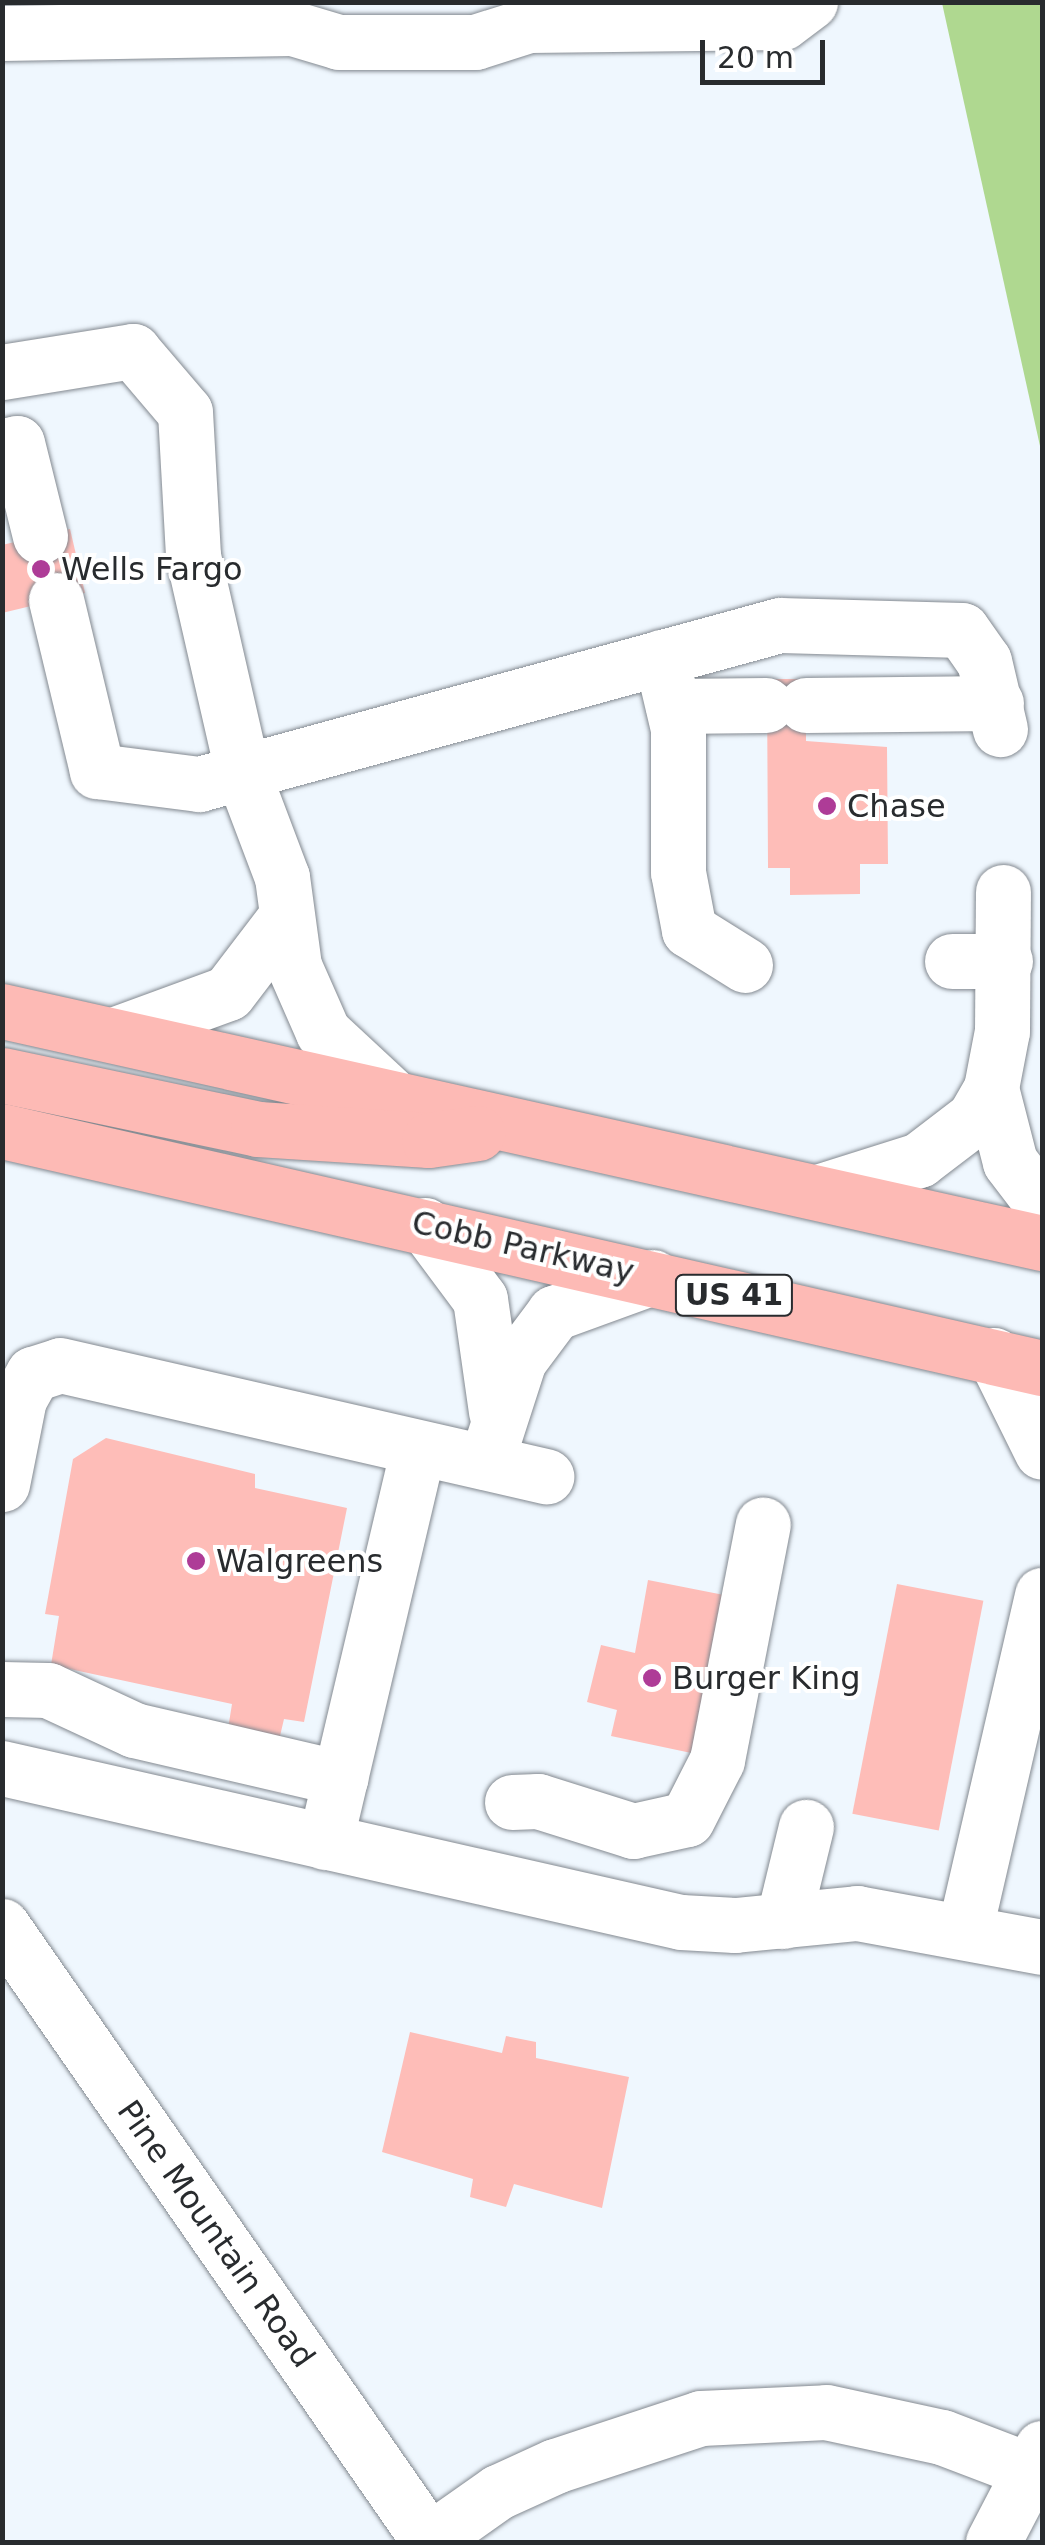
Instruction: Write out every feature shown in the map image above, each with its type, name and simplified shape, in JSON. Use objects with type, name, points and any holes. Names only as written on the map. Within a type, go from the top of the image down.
[{"type":"main road","points":[[2,1011],[1042,1244]]},
{"type":"main road","points":[[2,1075],[302,1134],[429,1140],[514,1124]]},
{"type":"main road","name":"Cobb Parkway","points":[[2,1131],[1018,1362]]},
{"type":"street","points":[[2,33],[292,28],[340,42],[475,42],[528,26],[782,22],[810,2]]},
{"type":"street","points":[[2,372],[134,351],[185,412],[193,556],[243,774],[282,877],[294,966],[323,1032],[393,1097]]},
{"type":"street","points":[[2,446],[17,442],[40,536]]},
{"type":"street","points":[[56,600],[97,771],[199,784],[667,682],[780,626],[962,630],[984,661],[998,716],[786,705],[667,682]]},
{"type":"street","points":[[667,682],[678,872],[689,930],[745,965]]},
{"type":"street","points":[[1003,892],[979,961],[991,1088],[1010,1162],[1042,1204]]},
{"type":"street","points":[[113,1035],[228,993],[286,917]]},
{"type":"street","points":[[821,1192],[949,1144],[991,1088]]},
{"type":"street","points":[[425,1225],[480,1299],[491,1439]]},
{"type":"street","points":[[491,1439],[519,1360],[554,1313],[653,1276]]},
{"type":"street","points":[[1018,1362],[1042,1452]]},
{"type":"street","points":[[2,1484],[19,1398],[33,1374],[60,1365],[418,1448],[491,1439],[546,1476]]},
{"type":"street","points":[[325,1842],[418,1448]]},
{"type":"street","points":[[513,1884],[497,1790],[633,1831],[686,1818],[718,1760],[763,1524]]},
{"type":"street","points":[[966,1929],[1042,1596]]},
{"type":"street","points":[[2,1689],[48,1690],[134,1730],[341,1778]]},
{"type":"street","points":[[2,1768],[681,1922],[783,1921],[857,1913],[966,1929],[1042,1947]]},
{"type":"street","points":[[783,1921],[806,1827]]},
{"type":"street","name":"Pine Mountain Road","points":[[2,1926],[428,2542]]},
{"type":"street","points":[[428,2542],[498,2492],[555,2466],[701,2418],[826,2412],[1034,2459],[993,2542]]},
{"type":"green space","points":[[942,3],[1042,3],[1042,455]]},
{"type":"building","name":"Wells Fargo","points":[[70,529],[85,593],[2,613],[2,545]]},
{"type":"building","name":"Chase","points":[[767,679],[806,679],[806,741],[887,747],[888,864],[860,864],[860,894],[790,895],[790,868],[768,868]]},
{"type":"building","name":"Walgreens","points":[[106,1438],[255,1474],[255,1488],[347,1508],[304,1722],[284,1719],[276,1753],[226,1741],[232,1704],[51,1665],[59,1616],[45,1614],[73,1459]]},
{"type":"building","name":"Burger King","points":[[648,1580],[729,1596],[696,1754],[611,1736],[617,1710],[587,1702],[601,1645],[635,1653]]},
{"type":"building","points":[[897,1584],[983,1601],[939,1830],[852,1814]]},
{"type":"building","points":[[410,2032],[502,2053],[506,2036],[536,2042],[536,2058],[629,2077],[602,2208],[514,2184],[506,2207],[470,2197],[473,2179],[382,2152]]},
{"type":"place","name":"Wells Fargo","points":[[41,569]]},
{"type":"place","name":"Chase","points":[[827,806]]},
{"type":"place","name":"Walgreens","points":[[196,1561]]},
{"type":"place","name":"Burger King","points":[[652,1678]]}]
